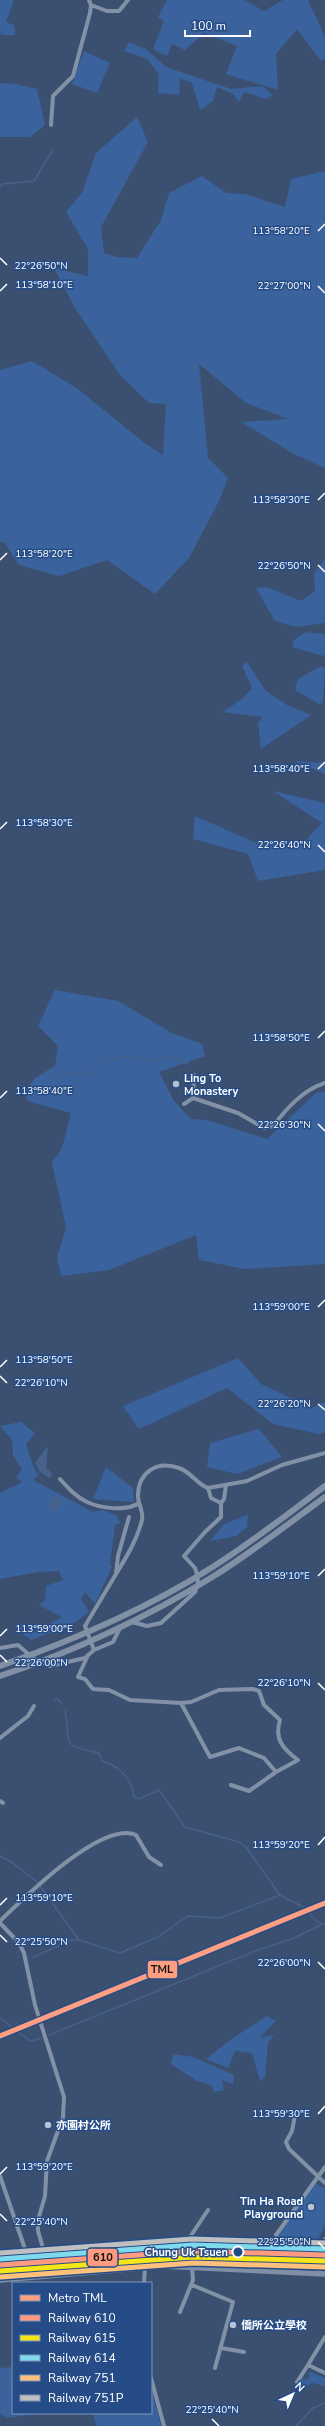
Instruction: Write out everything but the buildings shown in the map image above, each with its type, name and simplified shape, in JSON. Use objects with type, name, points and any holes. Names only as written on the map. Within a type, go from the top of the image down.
[{"type":"highway","points":[[0,1666],[77,1639],[143,1606],[232,1554],[325,1486]]},
{"type":"highway","points":[[0,1676],[78,1647],[179,1596],[243,1556],[325,1497]]},
{"type":"main road","points":[[161,2242],[161,2254],[168,2260]]},
{"type":"main road","points":[[150,2260],[161,2254]]},
{"type":"main road","points":[[190,2259],[192,2267]]},
{"type":"main road","points":[[0,2273],[150,2260],[190,2259],[322,2265]]},
{"type":"main road","points":[[0,2280],[146,2267],[192,2267],[325,2274]]},
{"type":"street","points":[[51,125],[53,96],[73,76],[91,5],[89,0]]},
{"type":"street","points":[[91,5],[107,11],[119,11],[128,0]]},
{"type":"street","points":[[193,1098],[194,1075]]},
{"type":"street","points":[[193,1098],[238,1113],[264,1128],[273,1126],[283,1112],[310,1088],[325,1083]]},
{"type":"street","points":[[184,1104],[193,1098]]},
{"type":"street","points":[[208,1488],[247,1481],[282,1465],[325,1453]]},
{"type":"street","points":[[94,1650],[85,1626],[132,1549],[142,1520],[139,1503],[139,1487],[143,1474],[151,1468],[166,1465],[179,1468],[208,1488],[211,1498],[221,1503]]},
{"type":"street","points":[[60,1479],[69,1489],[87,1502],[119,1508],[134,1506],[139,1503]]},
{"type":"street","points":[[0,1648],[18,1645],[34,1659],[50,1666],[62,1664],[88,1655],[94,1650],[113,1642],[124,1623],[133,1622],[147,1626],[161,1623],[195,1592],[198,1583],[197,1574],[184,1556],[204,1532],[221,1517],[221,1503],[224,1499],[226,1485]]},
{"type":"street","points":[[116,1574],[118,1556],[129,1517]]},
{"type":"street","points":[[88,1655],[78,1677],[85,1679],[93,1690],[109,1690],[130,1700],[181,1703],[191,1702],[219,1690],[253,1689],[258,1691],[264,1705],[280,1720],[277,1730],[283,1748],[298,1760],[276,1772],[249,1792],[231,1785]]},
{"type":"street","points":[[181,1703],[210,1757],[239,1748],[264,1758],[276,1772]]},
{"type":"street","points":[[0,1738],[28,1716],[34,1706]]},
{"type":"street","points":[[56,2268],[47,2262],[38,2231],[38,2220],[45,2196],[47,2161],[61,2125],[65,2110],[64,2097],[35,2005],[26,1964],[19,1943],[0,1922],[58,1868],[113,1834],[136,1834],[149,1857],[161,1865]]},
{"type":"street","points":[[295,2115],[292,2131],[286,2142],[289,2149],[325,2183]]},
{"type":"street","points":[[276,2235],[325,2167]]},
{"type":"street","points":[[0,2176],[25,2249],[32,2252],[44,2248]]},
{"type":"street","points":[[83,2247],[161,2242],[190,2237],[208,2210]]},
{"type":"street","points":[[318,2274],[322,2265],[325,2240]]},
{"type":"street","points":[[34,2270],[47,2262]]},
{"type":"street","points":[[144,2282],[146,2267]]},
{"type":"street","points":[[180,2312],[194,2280],[192,2267]]},
{"type":"street","points":[[192,2284],[233,2302],[215,2368]]},
{"type":"street","points":[[297,2382],[325,2337]]},
{"type":"street","points":[[221,2348],[244,2352]]},
{"type":"street","points":[[308,2365],[325,2373]]},
{"type":"street","points":[[152,2382],[164,2426]]},
{"type":"shaded area","points":[[0,0],[14,0],[6,22],[14,25],[15,35],[2,35],[3,30],[0,35]]},
{"type":"shaded area","points":[[167,0],[244,0],[264,11],[283,0],[308,0],[325,37],[325,59],[321,61],[297,29],[276,54],[278,90],[226,74],[237,46],[204,33],[185,50],[172,44],[167,56],[153,49],[164,21],[158,17]]},
{"type":"shaded area","points":[[129,42],[147,50],[166,67],[231,89],[262,86],[273,95],[266,99],[244,92],[239,102],[233,94],[217,87],[213,101],[200,110],[192,83],[180,78],[179,95],[158,93],[159,74],[147,59],[124,51]]},
{"type":"shaded area","points":[[84,51],[110,63],[97,93],[72,84]]},
{"type":"shaded area","points":[[0,83],[15,84],[37,89],[45,125],[30,137],[0,137]]},
{"type":"shaded area","points":[[137,117],[148,142],[101,227],[104,253],[116,257],[137,258],[161,220],[169,193],[202,176],[226,193],[245,194],[285,207],[291,179],[325,171],[325,468],[294,454],[241,422],[288,419],[246,403],[199,364],[208,458],[228,478],[220,499],[189,558],[155,594],[107,560],[59,576],[19,565],[4,542],[0,542],[0,370],[32,361],[78,389],[142,441],[163,455],[166,404],[149,403],[120,375],[75,308],[54,268],[88,276],[88,249],[66,212],[82,193],[96,153]]},
{"type":"shaded area","points":[[325,559],[325,623],[296,627],[275,621],[256,588],[267,587],[301,601],[315,591],[314,573]]},
{"type":"shaded area","points":[[305,632],[325,634],[325,654],[323,656],[292,647],[294,640]]},
{"type":"shaded area","points":[[247,662],[266,691],[287,705],[311,715],[261,749],[258,723],[263,717],[223,712],[243,698],[252,688],[242,666]]},
{"type":"shaded area","points":[[321,666],[325,668],[323,703],[319,704],[295,690],[298,679]]},
{"type":"shaded area","points":[[295,761],[325,763],[325,774]]},
{"type":"shaded area","points":[[273,791],[325,803],[325,870],[258,881],[248,854],[193,839],[195,816],[261,845],[305,841],[322,823]]},
{"type":"shaded area","points":[[55,990],[118,1001],[172,1033],[202,1044],[205,1056],[159,1072],[174,1101],[191,1119],[207,1120],[267,1139],[316,1093],[325,1091],[325,1264],[245,1269],[199,1260],[196,1235],[109,1270],[61,1276],[57,1258],[66,1227],[52,1163],[62,1148],[71,1113],[28,1101],[25,1092],[35,1078],[55,1066],[58,1046],[38,1026]]},
{"type":"shaded area","points":[[238,1358],[261,1384],[312,1408],[325,1402],[325,1432],[319,1434],[273,1424],[227,1388],[139,1429],[123,1406]]},
{"type":"shaded area","points":[[21,1422],[35,1433],[26,1444],[34,1468],[38,1475],[33,1480],[93,1512],[103,1510],[116,1515],[120,1523],[115,1525],[110,1564],[112,1567],[95,1604],[85,1592],[81,1599],[89,1612],[73,1624],[31,1640],[16,1629],[22,1624],[33,1633],[62,1617],[39,1605],[45,1600],[46,1586],[63,1580],[59,1571],[38,1572],[0,1579],[0,1493],[23,1482],[16,1478],[22,1469],[13,1456],[12,1440],[0,1426]]},
{"type":"shaded area","points":[[259,1429],[282,1457],[237,1474],[207,1467],[210,1443]]},
{"type":"shaded area","points":[[48,1447],[46,1468],[53,1474],[49,1478],[39,1471],[35,1463]]},
{"type":"shaded area","points":[[106,1467],[133,1488],[134,1502],[93,1499]]},
{"type":"shaded area","points":[[57,1494],[63,1501],[52,1514],[49,1507],[53,1497]]},
{"type":"shaded area","points":[[248,1514],[247,1527],[236,1536],[210,1541],[223,1525]]},
{"type":"shaded area","points":[[267,2016],[276,2021],[259,2038],[274,2035],[268,2043],[265,2077],[260,2081],[252,2053],[235,2051],[228,2068],[206,2059],[230,2040]]},
{"type":"shaded area","points":[[173,2054],[193,2057],[234,2075],[233,2084],[222,2080],[224,2090],[214,2092],[211,2085],[197,2081],[171,2064]]},
{"type":"shaded area","name":"Tin Ha Road Playground","points":[[314,2183],[325,2188],[325,2225],[315,2246],[274,2245],[277,2237]]},
{"type":"shaded area","points":[[11,2367],[12,2414],[36,2414],[7,2418],[0,2413],[0,2368]]},
{"type":"shaded area","points":[[310,2372],[325,2378],[325,2386],[313,2383],[301,2388],[300,2382],[302,2378],[307,2380]]},
{"type":"shaded area","points":[[152,2391],[161,2426],[97,2426],[92,2414],[152,2414]]},
{"type":"waterway","points":[[0,187],[2,184],[34,181],[52,151]]},
{"type":"waterway","points":[[53,1075],[88,1074],[103,1062],[127,1057],[155,1062],[160,1057],[170,1058],[189,1064]]},
{"type":"waterway","points":[[54,1700],[57,1699],[62,1704]]},
{"type":"waterway","points":[[65,1711],[68,1738],[70,1743],[78,1748],[99,1753],[102,1761],[114,1766],[124,1774],[133,1790],[134,1797],[139,1799],[159,1790],[185,1827],[239,1842],[246,1847],[280,1895],[307,1909],[313,1918],[321,1924]]},
{"type":"waterway","points":[[0,1856],[13,1863],[37,1882]]},
{"type":"waterway","points":[[40,1886],[79,1940]]},
{"type":"waterway","points":[[33,1957],[72,1940],[79,1940],[120,1953],[158,1937],[188,1916],[220,1918],[280,1895]]},
{"type":"waterway","points":[[49,2035],[258,1950],[292,1939],[325,1923]]},
{"type":"waterway","points":[[0,2018],[30,2041],[42,2038]]},
{"type":"waterway","points":[[296,2426],[313,2408],[325,2403]]},
{"type":"metro line","name":"TML","points":[[0,2036],[325,1903]]},
{"type":"rail line","name":"751P","points":[[0,2253],[192,2239],[325,2243]]},
{"type":"rail line","name":"614","points":[[0,2259],[193,2245],[325,2249]]},
{"type":"rail line","name":"610","points":[[0,2265],[193,2251],[325,2255]]},
{"type":"rail line","name":"615","points":[[0,2271],[193,2257],[325,2261]]},
{"type":"rail line","name":"751","points":[[1,2277],[193,2263],[325,2267]]},
{"type":"place","name":"Ling To Monastery","points":[[176,1084]]},
{"type":"place","name":"亦園村公所","points":[[48,2125]]},
{"type":"place","name":"Tin Ha Road Playground","points":[[311,2207]]},
{"type":"place","name":"Chung Uk Tsuen","points":[[238,2252]]},
{"type":"place","name":"僑所公立學校","points":[[233,2325]]}]
